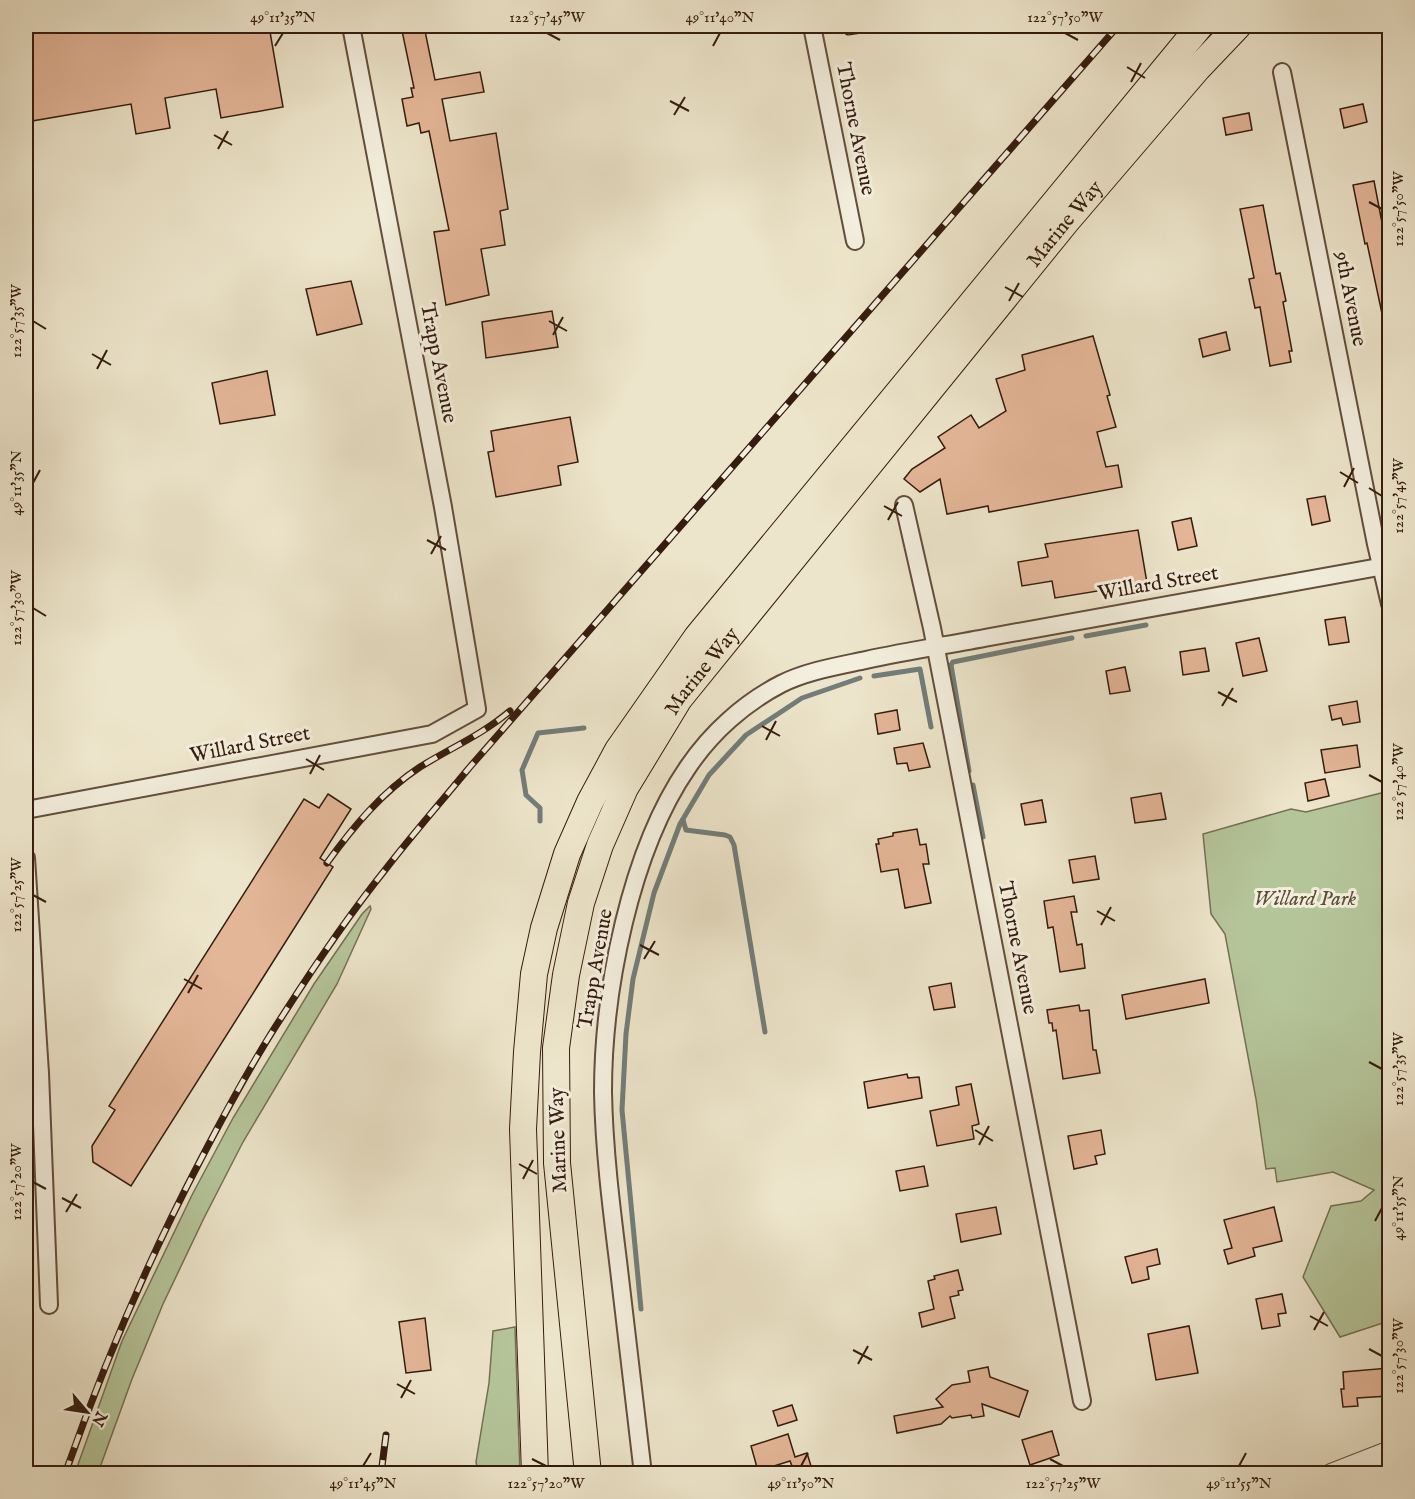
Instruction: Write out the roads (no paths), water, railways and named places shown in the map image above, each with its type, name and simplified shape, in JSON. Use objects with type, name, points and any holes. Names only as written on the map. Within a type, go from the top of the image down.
[{"type":"main road","name":"Marine Way","points":[[536,1473],[523,1129],[526,1052],[534,974],[544,928],[567,854],[590,802],[618,750],[697,637],[1200,26]]},
{"type":"main road","name":"Marine Way","points":[[588,1473],[557,1163],[556,1048],[566,975],[581,903],[600,845],[625,788],[679,699],[1066,222],[1198,68],[1238,26]]},
{"type":"street","name":"Trapp Avenue","points":[[351,26],[443,507],[477,709]]},
{"type":"street","name":"Thorne Avenue","points":[[812,26],[855,241]]},
{"type":"street","name":"9th Avenue","points":[[1282,72],[1385,566],[1389,604]]},
{"type":"street","name":"Thorne Avenue","points":[[904,505],[935,647],[1082,1401]]},
{"type":"street","name":"Willard Street","points":[[935,647],[1385,566]]},
{"type":"street","name":"Trapp Avenue","points":[[643,1473],[609,1186],[603,1091],[606,1037],[614,978],[628,910],[646,854],[666,806],[688,767],[729,720],[755,700],[783,684],[833,667],[935,647]]},
{"type":"street","name":"Willard Street","points":[[26,810],[432,734],[477,709]]},
{"type":"street","points":[[26,858],[40,1073],[49,1305]]},
{"type":"street","points":[[1331,1473],[1389,1451]]},
{"type":"waterway","points":[[1086,636],[1146,625]]},
{"type":"waterway","points":[[969,771],[951,665],[953,662],[1072,638]]},
{"type":"waterway","points":[[874,676],[920,669],[931,727]]},
{"type":"waterway","points":[[641,1309],[622,1110],[626,1034],[633,979],[654,893],[680,824],[709,775],[746,735],[802,698],[860,678]]},
{"type":"waterway","points":[[540,821],[540,808],[526,795],[522,770],[538,733],[584,728]]},
{"type":"waterway","points":[[973,785],[983,837]]},
{"type":"waterway","points":[[683,820],[686,830],[725,835],[730,837],[734,845],[765,1032]]},
{"type":"railway","points":[[848,32],[889,26]]},
{"type":"railway","points":[[65,1474],[127,1315],[162,1237],[230,1105],[307,978],[371,887],[469,768],[1118,26]]},
{"type":"railway","points":[[327,863],[358,823],[393,787],[420,767],[478,734],[510,711]]},
{"type":"railway","points":[[26,1341],[26,1407]]},
{"type":"railway","points":[[381,1474],[386,1435]]},
{"type":"park label","name":"Willard Park","points":[[1305,899]]}]
